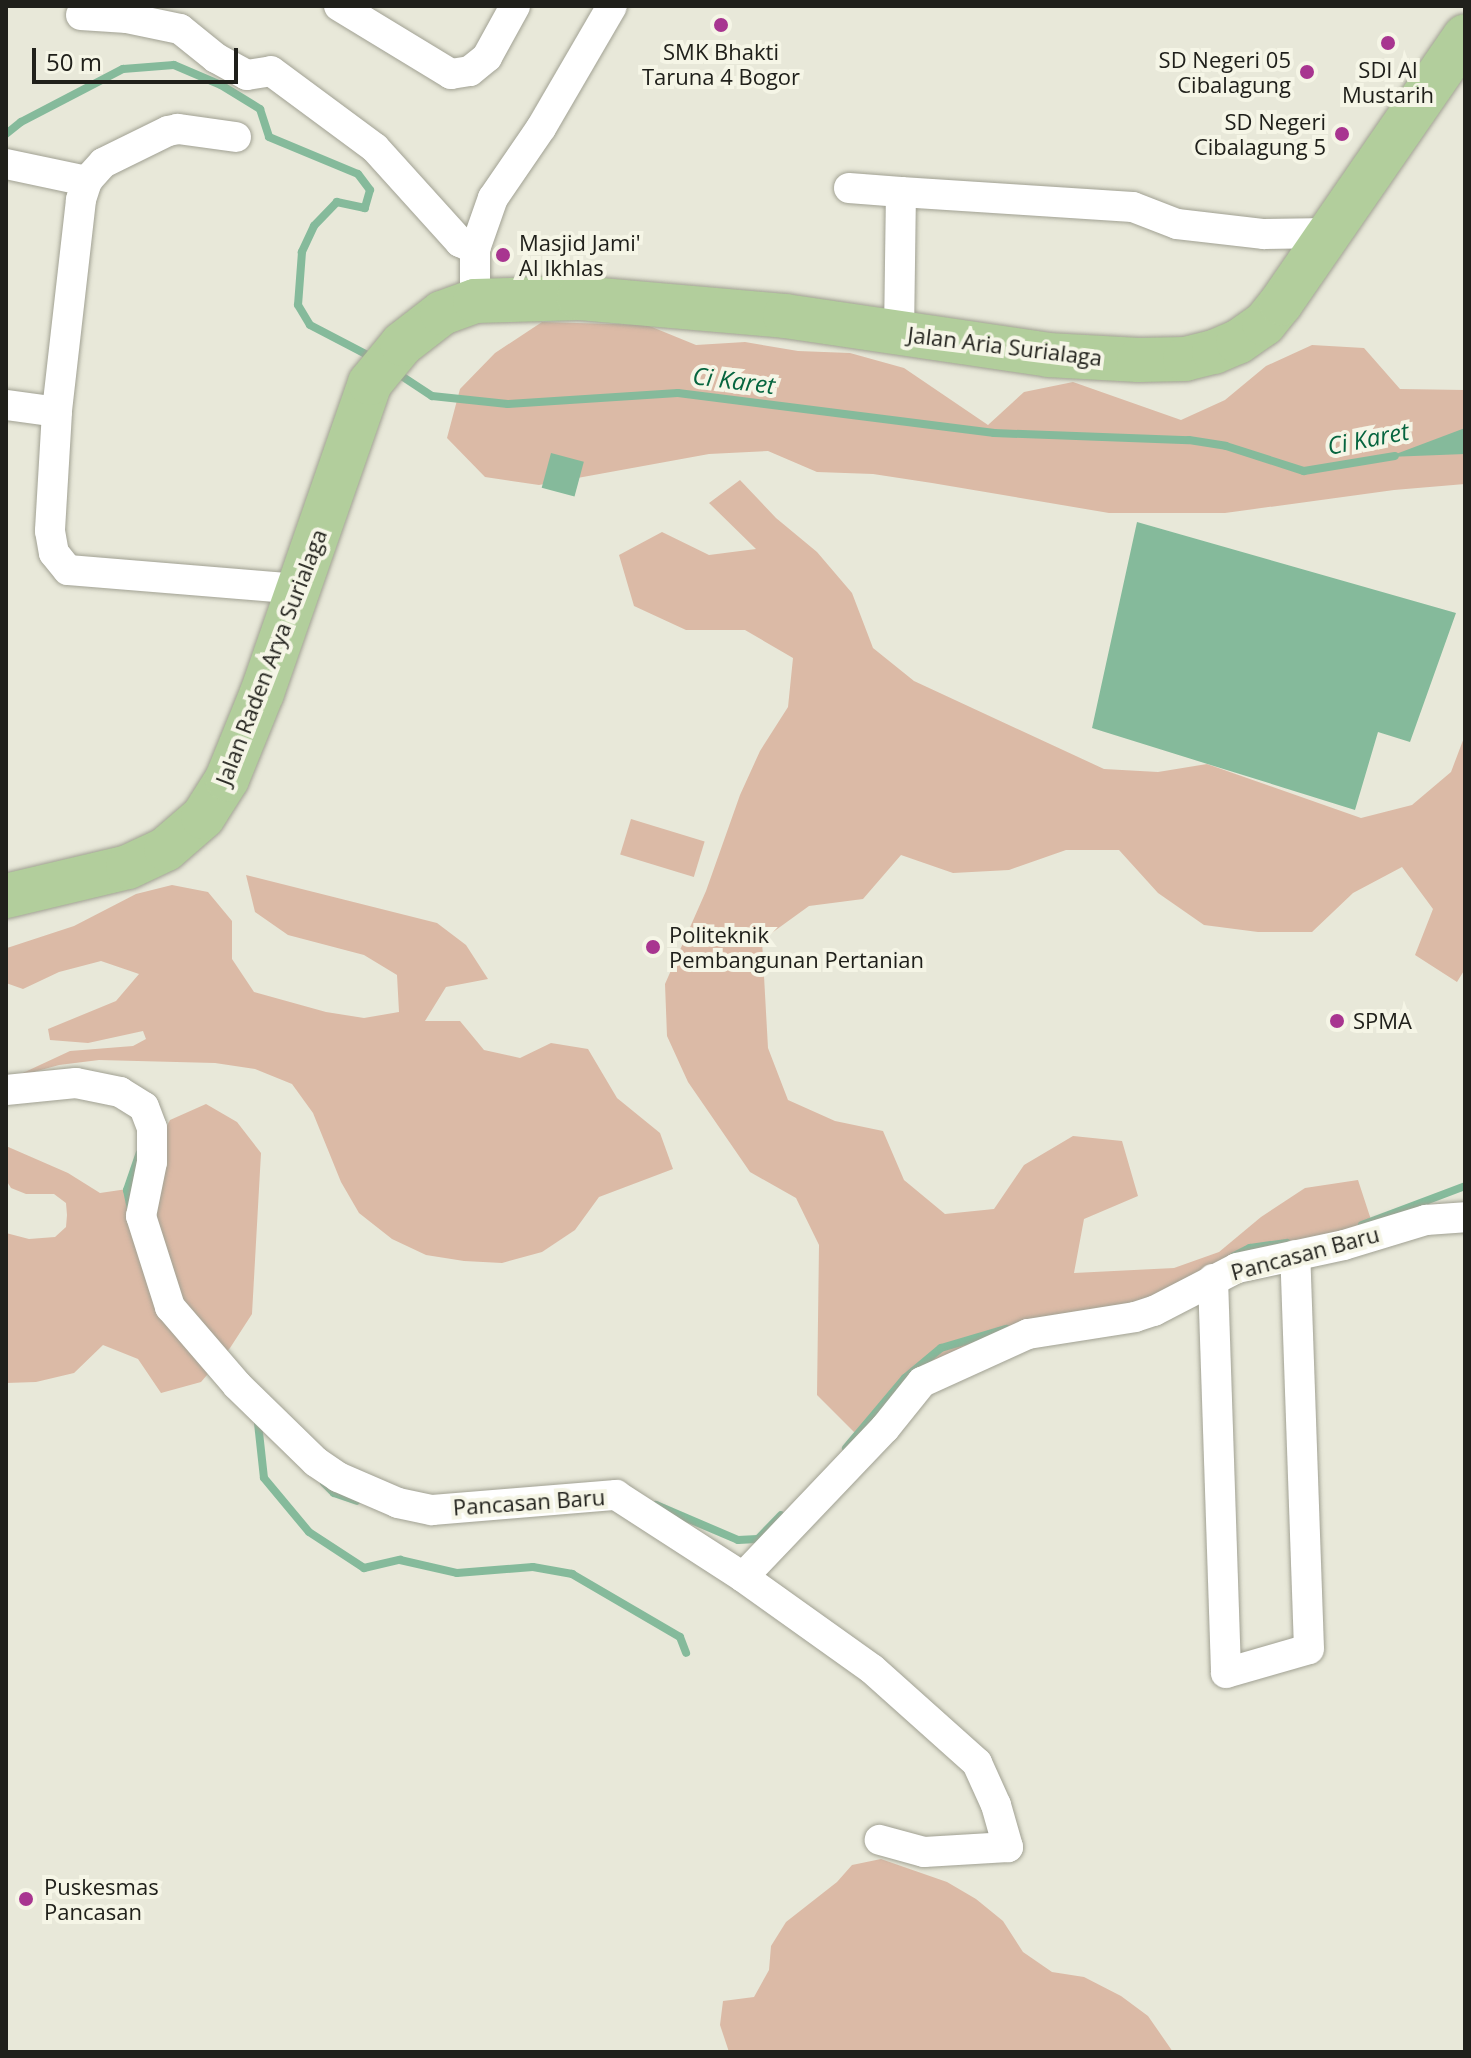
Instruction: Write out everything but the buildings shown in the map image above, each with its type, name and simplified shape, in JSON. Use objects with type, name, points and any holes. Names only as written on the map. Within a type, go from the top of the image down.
[{"type":"main road","name":"Jalan Aria Surialaga","points":[[402,344],[442,313],[475,301],[564,298],[669,303],[785,316],[1048,355],[1185,359],[1238,342],[1264,324],[1465,36]]},
{"type":"main road","name":"Jalan Raden Arya Surialaga","points":[[6,896],[128,867],[166,849],[203,817],[227,779],[301,589],[370,383],[402,344]]},
{"type":"street","points":[[339,6],[451,74],[470,71],[487,57],[515,6]]},
{"type":"street","points":[[475,301],[475,249],[493,198],[541,128],[612,6]]},
{"type":"street","points":[[81,15],[159,23],[180,29],[216,58],[247,75],[271,71],[375,148],[460,242],[475,249]]},
{"type":"street","points":[[236,137],[178,129],[168,131],[103,163],[87,181],[81,200],[57,412],[50,531],[54,553],[68,570],[301,589]]},
{"type":"street","points":[[6,164],[87,181]]},
{"type":"street","points":[[849,188],[1133,207],[1177,224],[1264,234],[1328,233]]},
{"type":"street","points":[[899,334],[901,192]]},
{"type":"street","points":[[6,405],[57,412]]},
{"type":"street","name":"Pancasan Baru","points":[[6,1090],[76,1083],[120,1092],[144,1107],[152,1128],[152,1162],[141,1216],[170,1307],[237,1385],[316,1462],[338,1477],[398,1503],[432,1510],[616,1495],[743,1577],[885,1428],[922,1382],[1028,1334],[1135,1317],[1237,1268],[1426,1220],[1465,1217]]},
{"type":"street","points":[[1213,1279],[1226,1673],[1309,1649],[1295,1255]]},
{"type":"street","points":[[743,1577],[872,1669],[977,1763],[996,1805],[1008,1847],[924,1852],[902,1849],[880,1840]]},
{"type":"shaded area","points":[[542,322],[647,325],[696,345],[745,342],[798,351],[850,353],[904,368],[988,425],[1024,392],[1073,382],[1181,420],[1225,400],[1266,366],[1312,345],[1364,348],[1400,389],[1465,390],[1465,484],[1394,490],[1225,513],[1109,513],[873,474],[817,472],[768,451],[709,454],[539,485],[485,477],[447,438],[460,389],[495,353]]},
{"type":"shaded area","points":[[1465,428],[1465,454],[1388,457]]},
{"type":"shaded area","points":[[551,453],[584,462],[575,497],[542,488]]},
{"type":"shaded area","points":[[740,480],[776,518],[817,552],[852,593],[873,648],[914,681],[1104,769],[1158,772],[1207,764],[1361,818],[1412,805],[1451,772],[1465,735],[1465,969],[1457,982],[1415,955],[1433,909],[1402,867],[1353,893],[1312,932],[1258,932],[1204,925],[1158,893],[1119,850],[1066,850],[1009,870],[953,873],[901,855],[863,899],[809,906],[762,940],[768,1048],[788,1100],[835,1121],[883,1131],[904,1180],[945,1214],[994,1209],[1024,1165],[1073,1136],[1122,1141],[1138,1196],[1084,1219],[1074,1273],[1174,1268],[1219,1252],[1261,1217],[1305,1188],[1358,1180],[1376,1235],[1058,1330],[904,1398],[855,1433],[817,1395],[819,1245],[796,1198],[750,1172],[688,1082],[667,1036],[665,984],[706,891],[740,795],[760,751],[788,707],[793,658],[745,630],[686,630],[634,606],[619,555],[662,532],[709,555],[756,549],[709,503]]},
{"type":"shaded area","points":[[1137,522],[1456,613],[1410,742],[1378,732],[1355,810],[1092,728]]},
{"type":"shaded area","points":[[631,819],[705,842],[694,877],[620,854]]},
{"type":"shaded area","points":[[246,875],[437,923],[466,945],[488,979],[446,987],[425,1021],[460,1021],[484,1050],[520,1058],[551,1043],[588,1049],[617,1098],[660,1133],[673,1169],[599,1197],[575,1230],[542,1252],[502,1263],[464,1261],[426,1255],[392,1239],[359,1213],[341,1182],[313,1113],[292,1084],[255,1069],[215,1063],[99,1060],[59,1065],[12,1078],[70,1051],[133,1046],[146,1039],[143,1031],[88,1043],[50,1040],[48,1029],[116,1001],[139,974],[101,961],[59,972],[23,989],[6,983],[7,948],[74,926],[136,894],[172,885],[208,892],[232,921],[232,959],[254,992],[326,1012],[364,1018],[399,1012],[397,975],[364,955],[288,935],[255,912]]},
{"type":"shaded area","points":[[206,1104],[237,1122],[261,1153],[252,1314],[230,1348],[201,1382],[161,1393],[138,1359],[103,1345],[74,1373],[36,1382],[6,1383],[6,1233],[29,1239],[55,1237],[66,1227],[67,1215],[66,1203],[54,1194],[26,1194],[11,1188],[6,1180],[6,1146],[68,1173],[100,1193],[134,1188],[170,1120]]},
{"type":"shaded area","points":[[881,1859],[947,1882],[976,1899],[1003,1921],[1023,1952],[1052,1972],[1084,1977],[1121,1996],[1148,2016],[1173,2052],[729,2052],[720,2025],[723,2001],[754,1997],[769,1970],[771,1946],[786,1922],[837,1882],[852,1865]]},
{"type":"waterway","name":"Ci Karet","points":[[6,134],[21,122],[123,69],[174,65],[221,85],[260,109],[269,137],[358,174],[370,190],[365,208],[337,202],[314,226],[302,252],[298,305],[310,325],[375,359]]},
{"type":"waterway","name":"Ci Karet","points":[[397,373],[432,396],[508,404],[678,393],[994,433],[1189,440],[1226,446],[1304,471],[1395,456]]},
{"type":"waterway","points":[[131,1209],[127,1190],[140,1153]]},
{"type":"waterway","points":[[1362,1225],[1465,1186]]},
{"type":"waterway","points":[[1234,1256],[1250,1248],[1287,1243]]},
{"type":"waterway","points":[[846,1448],[905,1378],[941,1348],[1006,1329]]},
{"type":"waterway","points":[[258,1423],[264,1478],[309,1532],[364,1568],[400,1560],[457,1573],[533,1567],[572,1574],[680,1637],[686,1653]]},
{"type":"waterway","points":[[324,1483],[334,1493],[357,1501]]},
{"type":"waterway","points":[[656,1505],[738,1540],[758,1539],[781,1515]]},
{"type":"place","name":"SMK Bhakti Taruna 4 Bogor","points":[[721,25]]},
{"type":"place","name":"SDI Al Mustarih","points":[[1388,43]]},
{"type":"place","name":"SD Negeri 05 Cibalagung","points":[[1307,72]]},
{"type":"place","name":"SD Negeri Cibalagung 5","points":[[1342,134]]},
{"type":"place","name":"Masjid Jami' Al Ikhlas","points":[[503,255]]},
{"type":"place","name":"Politeknik Pembangunan Pertanian","points":[[653,947]]},
{"type":"place","name":"SPMA","points":[[1337,1021]]},
{"type":"place","name":"Puskesmas Pancasan","points":[[26,1899]]}]
